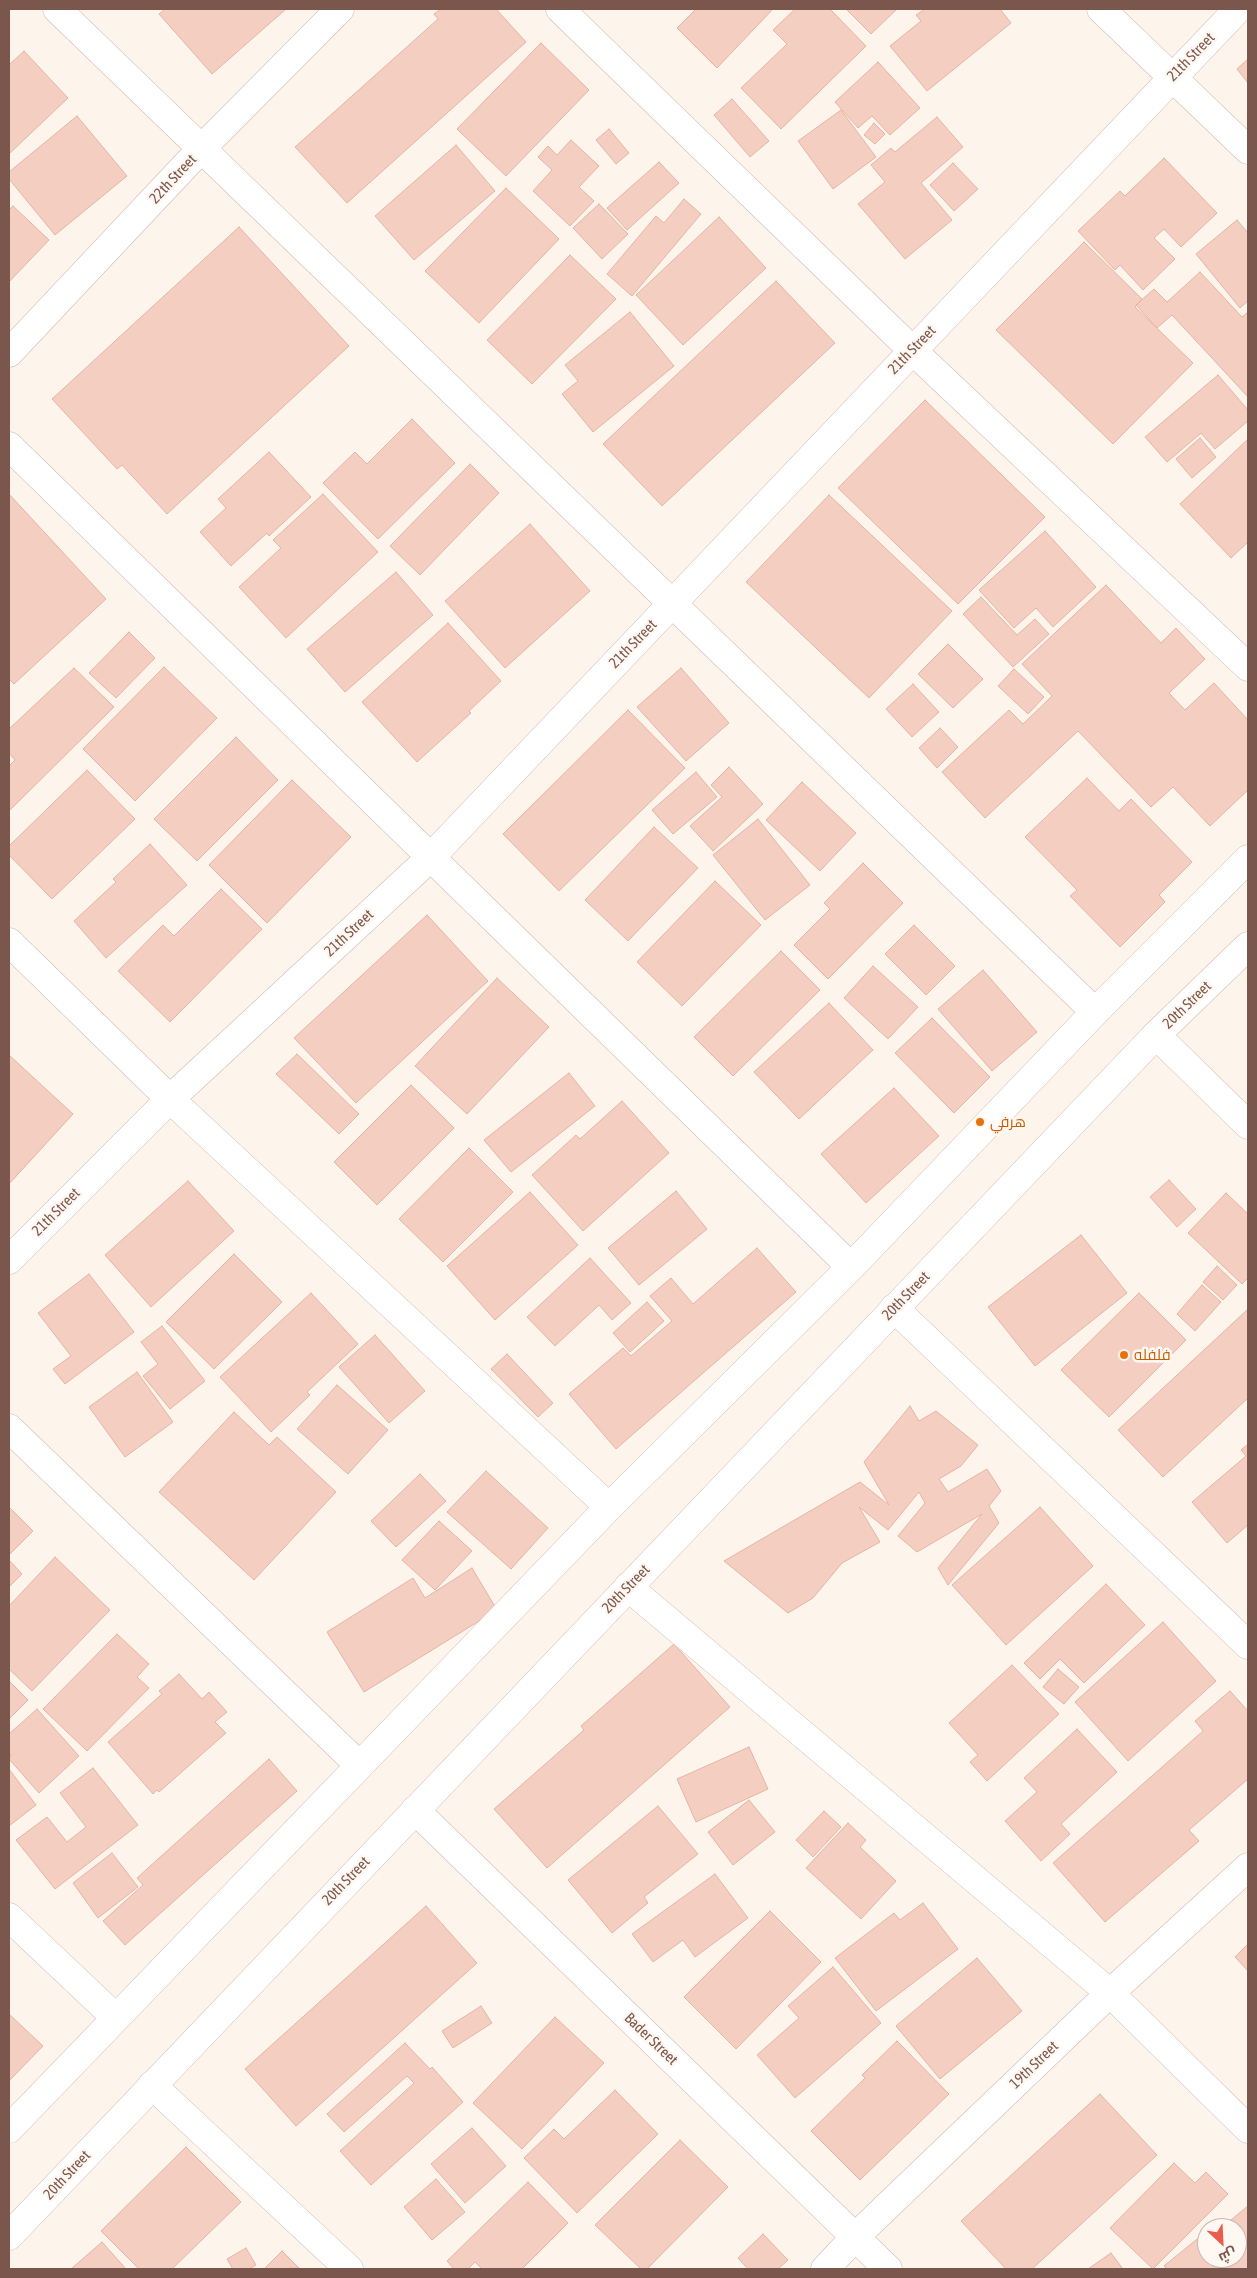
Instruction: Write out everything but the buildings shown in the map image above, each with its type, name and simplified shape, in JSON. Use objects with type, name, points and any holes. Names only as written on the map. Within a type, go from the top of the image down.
[{"type":"street","points":[[57,9],[1095,1012]]},
{"type":"street","name":"22th Street","points":[[9,353],[202,148],[340,9]]},
{"type":"street","points":[[560,9],[912,350],[1248,667]]},
{"type":"street","points":[[1102,9],[1248,150]]},
{"type":"street","name":"21th Street","points":[[9,1260],[170,1099],[431,857],[1172,76],[1238,9]]},
{"type":"street","points":[[9,446],[851,1267]]},
{"type":"street","points":[[9,2129],[609,1507],[851,1267],[1095,1012],[1248,859]]},
{"type":"street","points":[[9,942],[170,1099],[609,1507]]},
{"type":"street","name":"20th Street","points":[[9,2236],[1156,1035],[1248,946]]},
{"type":"street","points":[[1156,1035],[1248,1125]]},
{"type":"street","points":[[894,1308],[1248,1645]]},
{"type":"street","points":[[9,1428],[359,1765]]},
{"type":"street","points":[[628,1587],[1110,1992],[1248,2128]]},
{"type":"street","name":"Bader Street","points":[[415,1810],[888,2269]]},
{"type":"street","name":"19th Street","points":[[825,2269],[855,2237],[1110,1992],[1248,1867]]},
{"type":"street","points":[[9,1917],[115,2017]]},
{"type":"street","points":[[152,2085],[349,2269]]},
{"type":"place","name":"هرفي","points":[[980,1122]]},
{"type":"place","name":"فلفله","points":[[1124,1355]]}]
